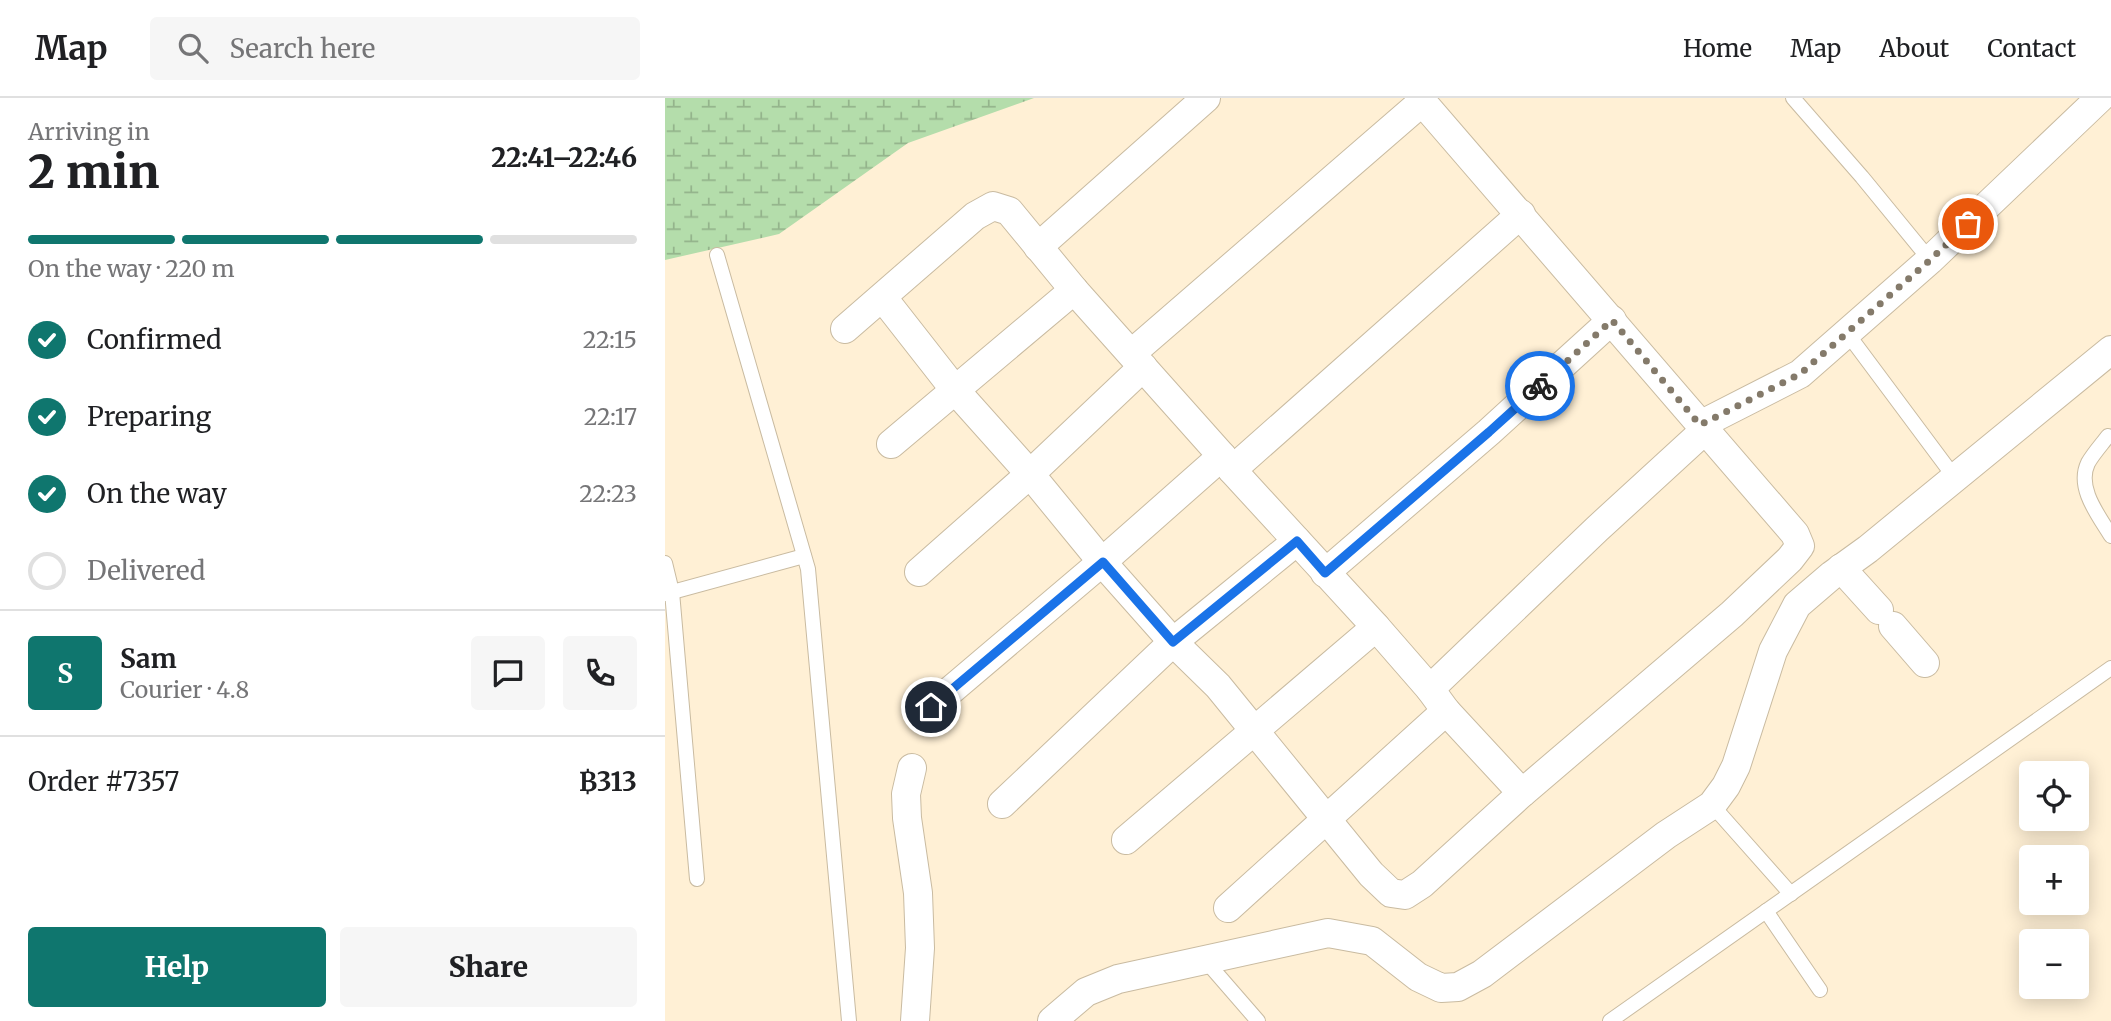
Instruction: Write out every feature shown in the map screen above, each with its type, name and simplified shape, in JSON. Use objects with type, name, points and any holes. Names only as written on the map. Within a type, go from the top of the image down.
[{"type":"street","points":[[1038,247],[1206,98]]},
{"type":"street","points":[[1228,908],[1326,820],[1597,529],[1703,427],[1800,374],[1930,260],[2100,98]]},
{"type":"street","points":[[883,298],[955,390],[1030,474],[1173,642],[1217,686],[1371,874],[1391,893],[1405,895],[1422,884],[1522,793],[1732,614],[1790,559],[1800,546],[1795,534],[1421,100],[1138,360],[1030,474],[919,572]]},
{"type":"street","points":[[845,329],[975,216],[993,206],[1009,211],[1074,290],[1522,793]]},
{"type":"street","points":[[931,707],[1103,562],[1227,463],[1521,214]]},
{"type":"street","points":[[891,444],[1074,290]]},
{"type":"street","points":[[1325,573],[1489,432],[1612,320]]},
{"type":"street","points":[[1052,1021],[1086,992],[1118,979],[1328,933],[1372,941],[1418,978],[1441,988],[1458,987],[1482,974],[1666,835],[1712,804],[1726,786],[1736,766],[1773,651],[1797,606],[2111,350]]},
{"type":"street","points":[[1002,804],[1173,642],[1297,541]]},
{"type":"street","points":[[1841,569],[1925,663]]},
{"type":"street","points":[[1126,840],[1375,627]]},
{"type":"street","points":[[912,768],[906,794],[918,893],[920,948],[915,1021]]},
{"type":"lane","points":[[1793,98],[1930,260]]},
{"type":"lane","points":[[717,255],[810,583],[849,1021]]},
{"type":"lane","points":[[1847,332],[1955,478]]},
{"type":"lane","points":[[2108,436],[2087,464],[2084,482],[2091,502],[2111,536]]},
{"type":"lane","points":[[669,593],[804,556]]},
{"type":"lane","points":[[665,563],[697,879]]},
{"type":"lane","points":[[1610,1021],[2111,668]]},
{"type":"lane","points":[[1712,804],[1791,894]]},
{"type":"lane","points":[[1766,911],[1820,990]]},
{"type":"lane","points":[[1205,960],[1258,1021]]},
{"type":"green space","points":[[665,98],[1034,98],[908,143],[779,234],[665,260]]},
{"type":"way so far","points":[[1540,386],[1612,320],[1700,425],[1800,374],[1968,224]]},
{"type":"route","points":[[931,707],[1103,562],[1173,642],[1297,541],[1325,573],[1540,386]]}]
